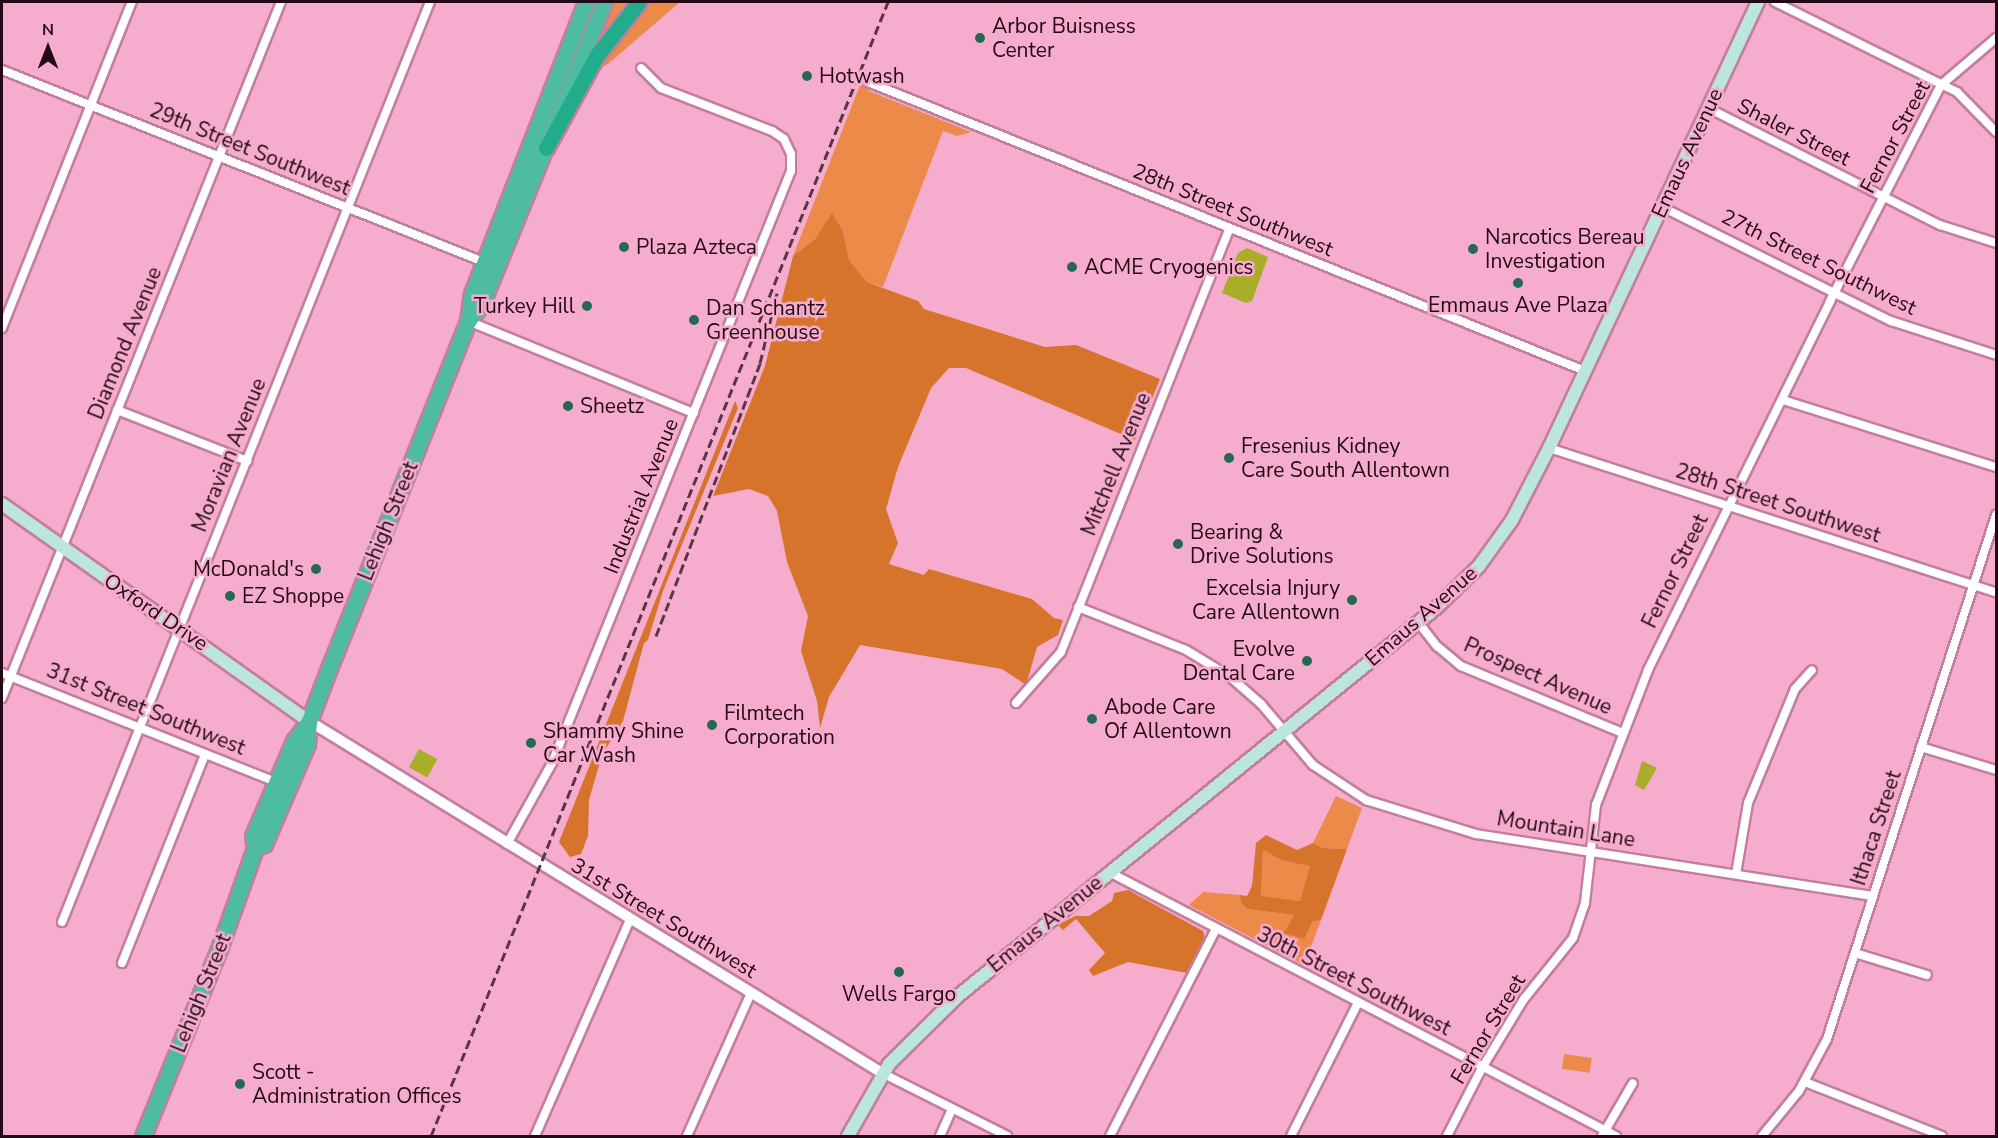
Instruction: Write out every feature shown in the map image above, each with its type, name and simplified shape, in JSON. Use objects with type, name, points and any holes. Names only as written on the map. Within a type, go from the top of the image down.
[{"type":"highway","name":"Lehigh Street","points":[[143,1137],[220,946],[255,848],[253,836],[294,741],[309,721],[468,321],[472,294],[586,2]]},
{"type":"highway","name":"Lehigh Street","points":[[468,321],[481,305],[604,2]]},
{"type":"highway","points":[[546,148],[597,55],[639,2]]},
{"type":"highway","name":"Lehigh Street","points":[[255,848],[264,844],[294,776],[307,744],[309,721]]},
{"type":"main road","name":"Emaus Avenue","points":[[848,1137],[882,1073],[958,996],[1454,592],[1497,544],[1549,448],[1758,2]]},
{"type":"main road","name":"Oxford Drive","points":[[2,504],[309,721]]},
{"type":"street","points":[[2,328],[132,2]]},
{"type":"street","name":"Diamond Avenue","points":[[2,698],[6,675],[62,547],[281,2]]},
{"type":"street","name":"Moravian Avenue","points":[[62,922],[430,2]]},
{"type":"street","points":[[1775,2],[1957,92],[1996,132]]},
{"type":"street","name":"Fernor Street","points":[[1447,1137],[1482,1068],[1534,984],[1573,938],[1586,903],[1589,850],[1596,805],[1662,638],[1728,505],[1783,400],[1834,292],[1941,85],[1992,40]]},
{"type":"street","name":"Industrial Avenue","points":[[507,844],[552,763],[791,171],[791,154],[784,139],[772,131],[661,88],[641,68]]},
{"type":"street","name":"29th Street Southwest","points":[[2,70],[484,262]]},
{"type":"street","name":"28th Street Southwest","points":[[868,81],[1585,371]]},
{"type":"street","name":"Shaler Street","points":[[1708,108],[1882,198],[1940,225],[1996,243]]},
{"type":"street","name":"27th Street Southwest","points":[[1662,207],[1891,321],[1996,355]]},
{"type":"street","name":"Mitchell Avenue","points":[[1016,703],[1061,652],[1230,228]]},
{"type":"street","points":[[468,321],[694,413]]},
{"type":"street","points":[[1783,400],[1996,467]]},
{"type":"street","points":[[117,410],[247,461]]},
{"type":"street","name":"28th Street Southwest","points":[[1549,448],[1996,592]]},
{"type":"street","name":"Ithaca Street","points":[[1762,1137],[1805,1082],[1827,1039],[1996,515]]},
{"type":"street","points":[[1078,607],[1208,662],[1249,692],[1283,730]]},
{"type":"street","name":"Prospect Avenue","points":[[1418,622],[1437,646],[1461,666],[1623,733]]},
{"type":"street","points":[[1736,874],[1748,803],[1795,689],[1812,670]]},
{"type":"street","name":"31st Street Southwest","points":[[6,675],[276,782]]},
{"type":"street","name":"31st Street Southwest","points":[[309,721],[882,1073],[1007,1137]]},
{"type":"street","name":"Mountain Lane","points":[[1283,730],[1324,774],[1366,800],[1476,834],[1873,896]]},
{"type":"street","points":[[1921,747],[1996,770]]},
{"type":"street","points":[[122,963],[205,754]]},
{"type":"street","name":"30th Street Southwest","points":[[1109,872],[1604,1134],[1616,1137]]},
{"type":"street","points":[[535,1137],[630,920]]},
{"type":"street","points":[[1110,1137],[1215,929]]},
{"type":"street","points":[[1855,953],[1927,975]]},
{"type":"street","points":[[687,1137],[751,993]]},
{"type":"street","points":[[1291,1137],[1358,1004]]},
{"type":"street","points":[[1805,1082],[1942,1137]]},
{"type":"street","points":[[1604,1134],[1633,1083]]},
{"type":"street","points":[[940,1137],[952,1109]]},
{"type":"shaded area","points":[[610,2],[633,2],[595,47],[595,46]]},
{"type":"shaded area","points":[[650,2],[680,2],[608,64],[593,72]]},
{"type":"shaded area","points":[[864,75],[869,91],[971,132],[957,136],[943,131],[883,287],[867,282],[849,260],[843,231],[832,214],[815,239],[793,256]]},
{"type":"shaded area","points":[[832,213],[843,231],[849,260],[867,282],[918,301],[924,309],[1045,347],[1076,345],[1160,379],[1135,440],[966,368],[949,368],[931,388],[898,467],[886,509],[898,543],[889,564],[924,575],[929,569],[1032,599],[1054,618],[1063,620],[1058,635],[1037,647],[1026,685],[1002,669],[860,645],[829,697],[820,728],[817,701],[801,651],[808,616],[787,562],[777,511],[768,496],[749,489],[713,496],[765,366],[793,256],[815,239]]},
{"type":"shaded area","points":[[1247,248],[1268,257],[1252,301],[1246,303],[1222,293],[1238,253]]},
{"type":"shaded area","points":[[735,401],[738,408],[663,591],[648,640],[644,643],[623,721],[602,755],[589,800],[588,836],[581,854],[570,857],[559,842]]},
{"type":"shaded area","points":[[419,749],[437,759],[427,778],[409,767]]},
{"type":"shaded area","points":[[1642,761],[1657,768],[1644,790],[1635,785]]},
{"type":"shaded area","points":[[1336,796],[1362,808],[1347,849],[1323,848],[1313,843]]},
{"type":"shaded area","points":[[1266,835],[1297,850],[1313,843],[1323,848],[1347,849],[1321,920],[1312,922],[1304,939],[1284,933],[1294,915],[1247,909],[1241,902],[1240,895],[1247,896],[1252,886],[1256,843]],"holes":[[[1263,850],[1281,860],[1310,866],[1300,901],[1261,896]]]},
{"type":"shaded area","points":[[1263,850],[1281,860],[1311,865],[1300,901],[1261,897]]},
{"type":"shaded area","points":[[1128,890],[1203,931],[1205,938],[1187,973],[1128,962],[1093,976],[1089,970],[1105,953],[1076,919],[1063,930],[1058,925],[1075,916],[1089,916],[1112,901],[1114,893]]},
{"type":"shaded area","points":[[1203,892],[1240,895],[1246,909],[1295,915],[1312,922],[1321,920],[1304,965],[1189,905]]},
{"type":"shaded area","points":[[1564,1054],[1592,1058],[1590,1073],[1562,1069]]},
{"type":"railway","points":[[431,1136],[888,2]]},
{"type":"railway","points":[[656,636],[760,363],[777,293]]},
{"type":"place","name":"Arbor Buisness Center","points":[[980,38]]},
{"type":"place","name":"Hotwash","points":[[807,76]]},
{"type":"place","name":"Plaza Azteca","points":[[624,247]]},
{"type":"place","name":"Narcotics Bereau Investigation","points":[[1473,249]]},
{"type":"place","name":"ACME Cryogenics","points":[[1072,267]]},
{"type":"place","name":"Emmaus Ave Plaza","points":[[1518,283]]},
{"type":"place","name":"Turkey Hill","points":[[587,306]]},
{"type":"place","name":"Dan Schantz Greenhouse","points":[[694,320]]},
{"type":"place","name":"Sheetz","points":[[568,406]]},
{"type":"place","name":"Fresenius Kidney Care South Allentown","points":[[1229,458]]},
{"type":"place","name":"Bearing & Drive Solutions","points":[[1178,544]]},
{"type":"place","name":"McDonald's","points":[[316,569]]},
{"type":"place","name":"EZ Shoppe","points":[[230,596]]},
{"type":"place","name":"Excelsia Injury Care Allentown","points":[[1352,600]]},
{"type":"place","name":"Evolve Dental Care","points":[[1307,661]]},
{"type":"place","name":"Abode Care Of Allentown","points":[[1092,719]]},
{"type":"place","name":"Filmtech Corporation","points":[[712,725]]},
{"type":"place","name":"Shammy Shine Car Wash","points":[[531,743]]},
{"type":"place","name":"Wells Fargo","points":[[899,972]]},
{"type":"place","name":"Scott - Administration Offices","points":[[240,1084]]}]
